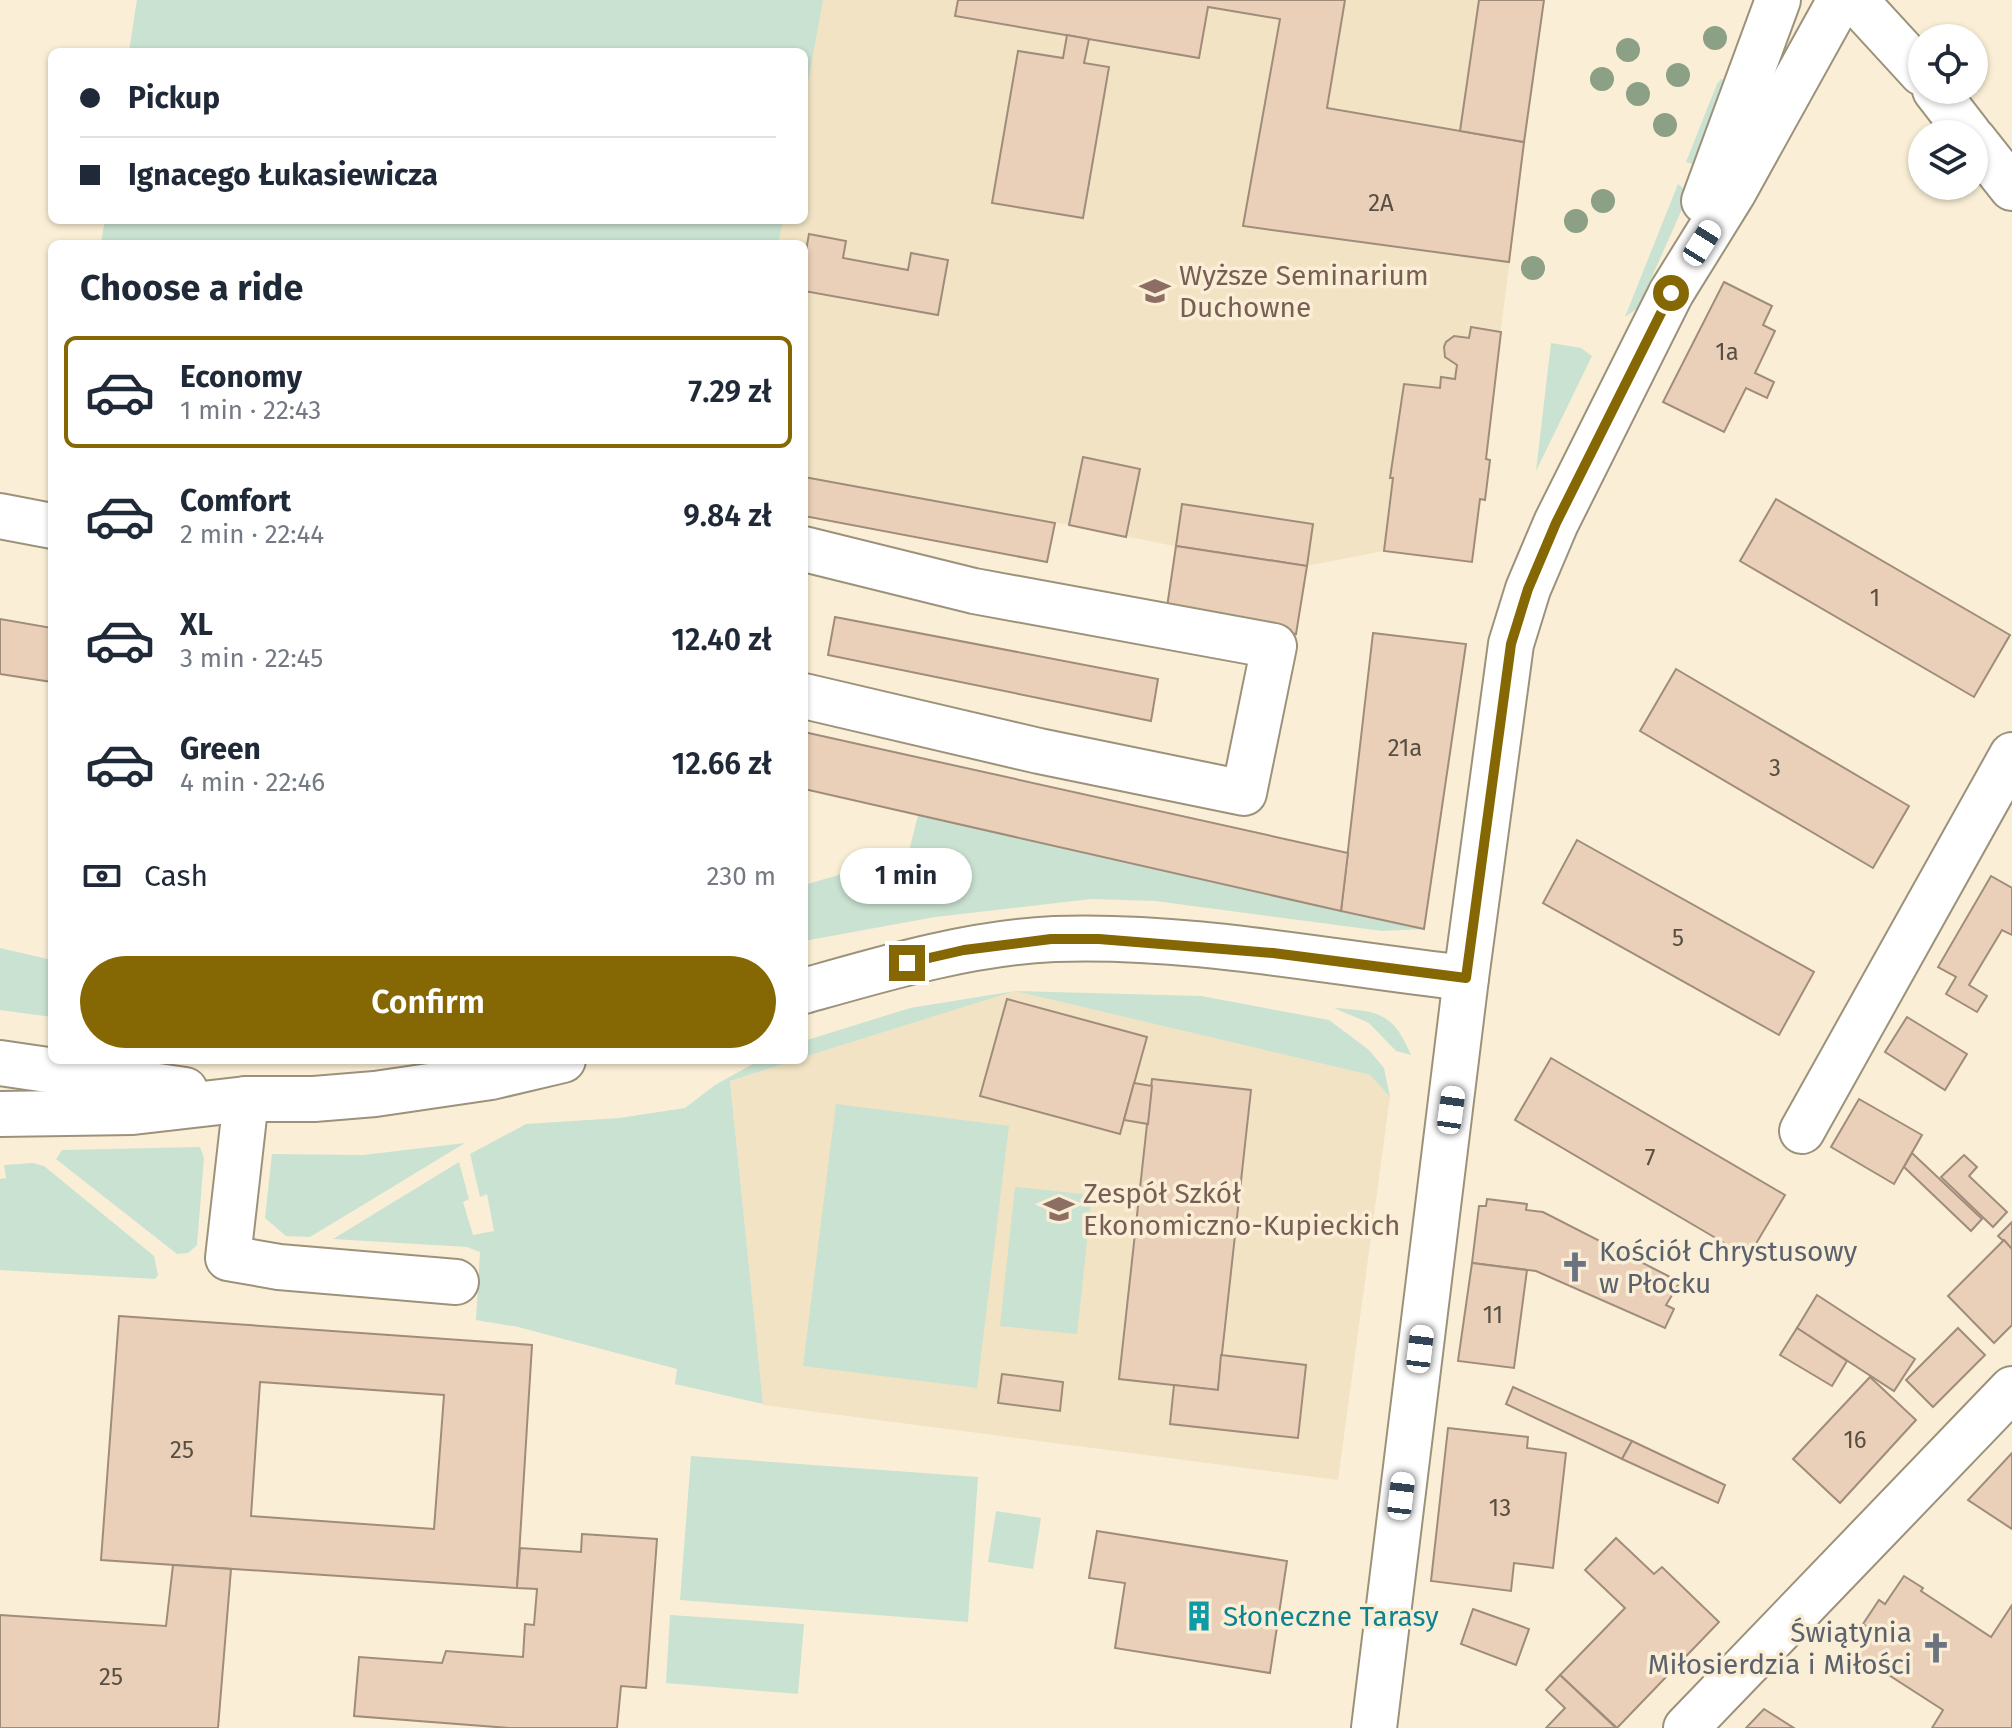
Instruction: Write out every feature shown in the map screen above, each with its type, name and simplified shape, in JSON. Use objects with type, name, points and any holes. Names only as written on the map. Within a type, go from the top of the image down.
[{"type":"street","points":[[1671,293],[1773,13],[1804,0]]},
{"type":"street","points":[[1374,1728],[1466,978],[1511,644],[1528,589],[1556,523],[1671,293],[1733,193],[1840,0]]},
{"type":"street","points":[[1855,0],[1908,58]]},
{"type":"street","points":[[1946,104],[1958,120]]},
{"type":"street","points":[[1988,158],[2012,188]]},
{"type":"street","points":[[0,516],[48,525]]},
{"type":"street","points":[[808,550],[974,591],[1274,646],[1244,793],[1039,751],[808,697]]},
{"type":"street","points":[[1802,1131],[2012,755]]},
{"type":"street","points":[[808,990],[964,950],[1051,939],[1199,945],[1466,978]]},
{"type":"street","points":[[0,1063],[246,1099]]},
{"type":"street","points":[[0,1114],[133,1112],[246,1099],[314,1099],[375,1094],[491,1077],[546,1064]]},
{"type":"street","points":[[246,1099],[228,1258],[279,1267],[456,1282]]},
{"type":"street","points":[[1686,1728],[2012,1389]]},
{"type":"shaded area","name":"Wyższe Seminarium Duchowne","points":[[137,0],[1544,0],[1502,320],[1486,458],[1490,460],[1485,500],[1480,500],[1472,562],[1384,551],[1306,566],[1169,545],[808,478],[808,240],[102,240],[104,224],[808,224],[808,48],[130,48]]},
{"type":"shaded area","name":"Zespół Szkół Ekonomiczno-Kupieckich","points":[[1015,991],[1370,1075],[1390,1097],[1338,1480],[763,1405],[730,1081],[783,1064],[808,1064],[808,1056]]},
{"type":"green space","points":[[137,0],[823,0],[808,82],[808,48],[130,48]]},
{"type":"green space","points":[[1721,79],[1730,82],[1701,159],[1693,164],[1686,162],[1717,84]]},
{"type":"green space","points":[[1678,184],[1687,191],[1687,198],[1638,308],[1625,317]]},
{"type":"green space","points":[[104,224],[782,224],[779,240],[102,240]]},
{"type":"green space","points":[[1551,343],[1581,348],[1592,356],[1536,471]]},
{"type":"green space","points":[[918,815],[1424,929],[1382,931],[1155,901],[1091,899],[935,917],[808,940],[808,884],[908,855]]},
{"type":"green space","points":[[0,948],[48,959],[48,1016],[0,1010]]},
{"type":"green space","points":[[1015,991],[1201,996],[1329,1020],[1369,1050],[1384,1068],[1390,1097],[1370,1075]]},
{"type":"green space","points":[[1015,991],[808,1056],[808,1040],[910,1008]]},
{"type":"green space","points":[[1334,1008],[1382,1016],[1398,1030],[1411,1055],[1396,1051],[1369,1023]]},
{"type":"green space","points":[[753,1064],[783,1064],[730,1081],[763,1404],[675,1384],[677,1369],[518,1327],[476,1320],[480,1252],[467,1247],[333,1239],[459,1162],[469,1199],[463,1202],[473,1235],[494,1231],[487,1194],[480,1197],[470,1154],[526,1124],[619,1118],[685,1108],[715,1085]]},
{"type":"green space","points":[[836,1104],[1009,1126],[977,1388],[803,1366]]},
{"type":"green space","points":[[465,1143],[310,1237],[286,1236],[265,1218],[272,1154],[363,1155]]},
{"type":"green space","points":[[200,1147],[204,1158],[197,1245],[188,1253],[177,1254],[56,1159],[62,1150]]},
{"type":"green space","points":[[33,1163],[44,1166],[154,1256],[158,1275],[155,1279],[0,1270],[0,1179],[6,1178],[4,1165]]},
{"type":"green space","points":[[1015,1187],[1092,1195],[1077,1334],[1000,1326]]},
{"type":"green space","points":[[691,1456],[978,1477],[968,1622],[680,1600]]},
{"type":"green space","points":[[996,1511],[1041,1518],[1033,1569],[988,1562]]},
{"type":"green space","points":[[670,1615],[804,1624],[798,1694],[666,1683]]},
{"type":"building","points":[[958,0],[1345,0],[1327,108],[1524,142],[1509,262],[1243,226],[1280,19],[1208,7],[1199,58],[955,16]]},
{"type":"building","points":[[1479,0],[1544,0],[1524,142],[1460,131]]},
{"type":"building","points":[[1067,35],[1089,39],[1084,63],[1109,67],[1083,218],[992,203],[1018,51],[1063,58]]},
{"type":"building","points":[[809,234],[846,241],[843,258],[908,270],[911,253],[948,260],[938,315],[808,292]]},
{"type":"building","points":[[1724,282],[1772,306],[1763,325],[1775,331],[1755,373],[1774,382],[1767,398],[1746,388],[1724,432],[1663,402]]},
{"type":"building","points":[[1471,327],[1501,332],[1486,459],[1490,460],[1485,500],[1480,499],[1472,562],[1384,551],[1393,478],[1390,478],[1404,384],[1440,388],[1441,377],[1455,379],[1457,365],[1445,357],[1444,347],[1454,336],[1469,338]]},
{"type":"building","points":[[1083,457],[1140,469],[1126,537],[1069,525]]},
{"type":"building","points":[[808,478],[1055,523],[1047,562],[808,517]]},
{"type":"building","points":[[1776,499],[2010,635],[1974,697],[1740,561]]},
{"type":"building","points":[[1182,504],[1313,524],[1307,566],[1176,546]]},
{"type":"building","points":[[1176,546],[1307,566],[1296,634],[1166,614]]},
{"type":"building","points":[[835,617],[1158,679],[1151,721],[828,655]]},
{"type":"building","points":[[0,619],[48,627],[48,681],[0,674]]},
{"type":"building","points":[[1373,633],[1466,644],[1424,929],[1341,911]]},
{"type":"building","points":[[1676,669],[1909,806],[1873,868],[1640,731]]},
{"type":"building","points":[[808,733],[1348,853],[1341,911],[808,790]]},
{"type":"building","points":[[1577,840],[1814,972],[1779,1035],[1543,903]]},
{"type":"building","points":[[1991,876],[2012,888],[2012,935],[2002,930],[1969,985],[1987,996],[1977,1012],[1946,994],[1956,977],[1938,967]]},
{"type":"building","points":[[1007,999],[1147,1037],[1120,1134],[980,1096]]},
{"type":"building","points":[[1907,1017],[1967,1054],[1945,1090],[1885,1052]]},
{"type":"building","points":[[1551,1058],[1785,1195],[1748,1257],[1515,1120]]},
{"type":"building","points":[[1152,1079],[1251,1090],[1218,1390],[1119,1379]]},
{"type":"building","points":[[1134,1083],[1152,1086],[1148,1124],[1124,1120]]},
{"type":"building","points":[[1859,1099],[1922,1135],[1894,1184],[1831,1147]]},
{"type":"building","points":[[1912,1153],[1982,1219],[1971,1231],[1904,1167]]},
{"type":"building","points":[[1964,1155],[1977,1167],[1969,1176],[2007,1212],[1993,1227],[1941,1177]]},
{"type":"building","name":"Kościół Chrystusowy w Płocku","points":[[1487,1199],[1527,1204],[1526,1210],[1543,1212],[1680,1282],[1666,1305],[1674,1309],[1665,1328],[1536,1271],[1472,1263],[1479,1206],[1486,1206]]},
{"type":"building","points":[[2012,1222],[2012,1249],[1998,1236]]},
{"type":"building","points":[[2004,1240],[2012,1249],[2012,1325],[1994,1343],[1948,1296]]},
{"type":"building","points":[[1472,1263],[1527,1270],[1514,1368],[1458,1361]]},
{"type":"building","points":[[1817,1295],[1915,1359],[1894,1391],[1797,1328]]},
{"type":"building","points":[[119,1316],[532,1345],[517,1588],[101,1560]],"holes":[[[260,1382],[444,1395],[434,1529],[251,1516]]]},
{"type":"building","points":[[1797,1328],[1847,1361],[1832,1386],[1780,1355]]},
{"type":"building","points":[[1958,1328],[1985,1355],[1933,1407],[1906,1380]]},
{"type":"building","points":[[1221,1355],[1306,1365],[1298,1438],[1170,1424],[1174,1385],[1218,1390]]},
{"type":"building","points":[[1002,1374],[1063,1382],[1060,1411],[998,1403]]},
{"type":"building","points":[[1870,1377],[1916,1420],[1840,1503],[1793,1459]]},
{"type":"building","points":[[1513,1387],[1632,1441],[1622,1459],[1506,1404]]},
{"type":"building","points":[[1448,1428],[1528,1437],[1527,1448],[1566,1453],[1553,1568],[1514,1563],[1511,1591],[1431,1581]]},
{"type":"building","points":[[1632,1441],[1725,1485],[1718,1503],[1622,1459]]},
{"type":"building","points":[[2012,1453],[2012,1529],[1968,1500]]},
{"type":"building","name":"Słoneczne Tarasy","points":[[1097,1531],[1287,1561],[1270,1673],[1115,1648],[1125,1583],[1089,1578]]},
{"type":"building","points":[[582,1534],[657,1539],[646,1688],[621,1686],[617,1728],[509,1728],[354,1716],[359,1657],[442,1663],[446,1651],[523,1657],[525,1624],[534,1625],[537,1589],[517,1588],[520,1548],[581,1552]]},
{"type":"building","points":[[1616,1538],[1654,1574],[1662,1567],[1719,1622],[1617,1728],[1560,1675],[1625,1608],[1585,1570]]},
{"type":"building","points":[[173,1565],[231,1569],[218,1728],[0,1728],[0,1615],[166,1626]]},
{"type":"building","name":"Świątynia Miłosierdzia i Miłości","points":[[1904,1576],[1923,1588],[1921,1591],[1991,1637],[2012,1605],[2012,1728],[1932,1728],[1943,1710],[1873,1665],[1870,1670],[1854,1659],[1872,1630],[1863,1624],[1879,1600],[1885,1604]]},
{"type":"building","points":[[1473,1609],[1529,1629],[1516,1665],[1461,1644]]},
{"type":"building","points":[[1560,1675],[1616,1728],[1546,1728],[1565,1708],[1546,1690]]},
{"type":"building","name":"Świątynia Miłosierdzia i Miłości","points":[[1764,1709],[1794,1728],[1746,1728]]},
{"type":"place","name":"Wyższe Seminarium Duchowne","points":[[1155,291]]},
{"type":"place","name":"Zespół Szkół Ekonomiczno-Kupieckich","points":[[1059,1209]]},
{"type":"place","name":"Kościół Chrystusowy w Płocku","points":[[1575,1267]]},
{"type":"place","name":"Słoneczne Tarasy","points":[[1199,1616]]},
{"type":"place","name":"Świątynia Miłosierdzia i Miłości","points":[[1936,1648]]},
{"type":"route","points":[[907,963],[964,950],[1051,939],[1099,939],[1199,945],[1466,978],[1511,644],[1528,589],[1556,523],[1671,293]]}]
